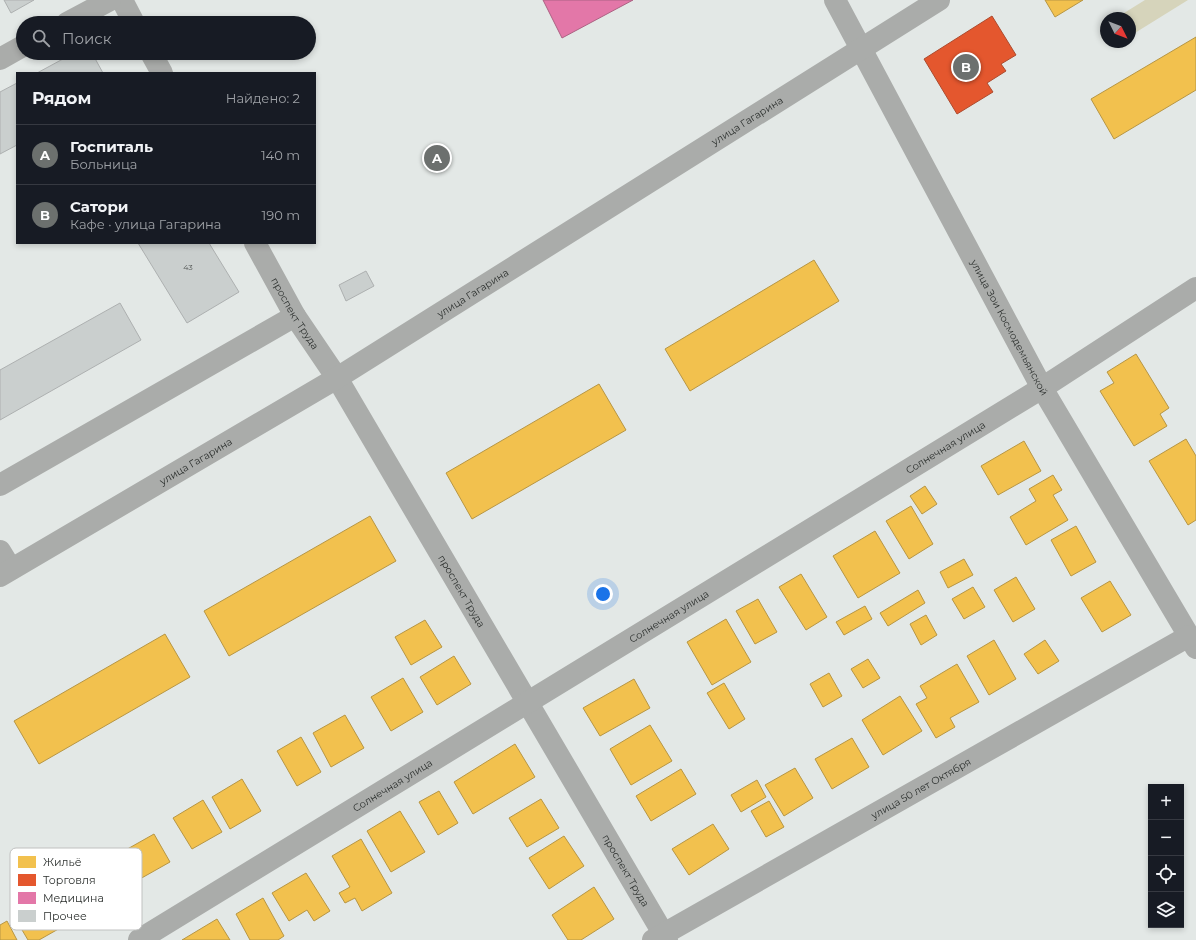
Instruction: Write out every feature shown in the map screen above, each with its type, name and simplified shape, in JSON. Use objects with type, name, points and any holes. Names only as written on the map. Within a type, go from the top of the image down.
[{"type":"street","points":[[80,16],[110,0]]},
{"type":"street","points":[[122,0],[130,16]]},
{"type":"street","name":"улица Зои Космодемьянской","points":[[835,0],[1042,388],[1192,642]]},
{"type":"street","name":"улица Гагарина","points":[[5,573],[337,378],[939,0]]},
{"type":"street","points":[[0,59],[16,50]]},
{"type":"street","points":[[155,60],[161,72]]},
{"type":"street","name":"проспект Труда","points":[[256,244],[295,316],[337,378],[528,703],[661,938]]},
{"type":"street","name":"Солнечная улица","points":[[139,940],[1042,388],[1196,288]]},
{"type":"street","points":[[0,485],[295,316]]},
{"type":"street","points":[[0,551],[5,573]]},
{"type":"street","name":"улица 50 лет Октября","points":[[661,938],[1192,642]]},
{"type":"shaded area","points":[[1145,0],[1188,0],[1136,32],[1136,12],[1126,12]]},
{"type":"building: Жильё","points":[[1045,0],[1083,0],[1055,17]]},
{"type":"building: Жильё","points":[[1196,37],[1196,90],[1114,139],[1091,99]]},
{"type":"building: Жильё","points":[[814,260],[839,301],[690,391],[665,349]]},
{"type":"building: Жильё","points":[[1136,354],[1169,408],[1160,414],[1167,426],[1134,446],[1100,391],[1114,383],[1107,372]]},
{"type":"building: Жильё","points":[[599,384],[626,430],[472,519],[446,473]]},
{"type":"building: Жильё","points":[[1186,439],[1196,456],[1196,520],[1188,525],[1149,461]]},
{"type":"building: Жильё","points":[[1024,441],[1041,471],[998,495],[981,466]]},
{"type":"building: Жильё","points":[[1053,475],[1062,490],[1053,495],[1068,520],[1026,545],[1010,517],[1036,501],[1029,489]]},
{"type":"building: Жильё","points":[[925,486],[937,504],[922,514],[910,496]]},
{"type":"building: Жильё","points":[[911,506],[933,544],[909,559],[886,521]]},
{"type":"building: Жильё","points":[[370,516],[396,561],[229,656],[204,611]]},
{"type":"building: Жильё","points":[[1076,526],[1096,562],[1071,576],[1051,540]]},
{"type":"building: Жильё","points":[[875,531],[900,573],[858,598],[833,556]]},
{"type":"building: Жильё","points":[[964,559],[973,575],[948,588],[940,572]]},
{"type":"building: Жильё","points":[[801,574],[827,617],[806,630],[779,587]]},
{"type":"building: Жильё","points":[[1016,577],[1035,609],[1013,622],[994,590]]},
{"type":"building: Жильё","points":[[1110,581],[1131,615],[1102,632],[1081,598]]},
{"type":"building: Жильё","points":[[973,587],[985,607],[964,619],[952,599]]},
{"type":"building: Жильё","points":[[918,590],[925,603],[888,626],[880,613]]},
{"type":"building: Жильё","points":[[758,599],[777,632],[755,644],[736,611]]},
{"type":"building: Жильё","points":[[865,606],[872,619],[844,635],[836,622]]},
{"type":"building: Жильё","points":[[926,615],[937,635],[921,645],[910,624]]},
{"type":"building: Жильё","points":[[726,619],[751,662],[712,685],[687,642]]},
{"type":"building: Жильё","points":[[425,620],[442,647],[411,665],[395,637]]},
{"type":"building: Жильё","points":[[165,634],[190,677],[39,764],[14,721]]},
{"type":"building: Жильё","points":[[994,640],[1016,679],[989,695],[967,656]]},
{"type":"building: Жильё","points":[[1045,640],[1059,661],[1038,674],[1024,654]]},
{"type":"building: Жильё","points":[[454,656],[471,684],[437,705],[420,677]]},
{"type":"building: Жильё","points":[[868,659],[880,678],[863,688],[851,669]]},
{"type":"building: Жильё","points":[[957,664],[979,702],[950,718],[955,727],[936,738],[916,704],[927,698],[920,686]]},
{"type":"building: Жильё","points":[[829,673],[842,696],[823,707],[810,684]]},
{"type":"building: Жильё","points":[[403,678],[423,712],[391,731],[371,697]]},
{"type":"building: Жильё","points":[[634,679],[650,708],[600,736],[583,708]]},
{"type":"building: Жильё","points":[[724,683],[745,719],[729,729],[707,693]]},
{"type":"building: Жильё","points":[[900,696],[922,731],[883,755],[862,720]]},
{"type":"building: Жильё","points":[[345,715],[364,748],[331,767],[313,733]]},
{"type":"building: Жильё","points":[[650,725],[672,761],[631,785],[610,749]]},
{"type":"building: Жильё","points":[[301,737],[321,772],[297,786],[277,751]]},
{"type":"building: Жильё","points":[[852,738],[869,767],[832,789],[815,759]]},
{"type":"building: Жильё","points":[[515,744],[535,777],[473,814],[454,782]]},
{"type":"building: Жильё","points":[[795,768],[813,798],[784,816],[765,785]]},
{"type":"building: Жильё","points":[[681,769],[696,794],[651,821],[636,796]]},
{"type":"building: Жильё","points":[[242,779],[261,811],[230,829],[212,797]]},
{"type":"building: Жильё","points":[[757,780],[766,797],[741,812],[731,795]]},
{"type":"building: Жильё","points":[[439,791],[458,823],[438,835],[419,802]]},
{"type":"building: Жильё","points":[[541,799],[559,828],[527,847],[509,818]]},
{"type":"building: Жильё","points":[[203,800],[222,832],[192,849],[173,818]]},
{"type":"building: Жильё","points":[[769,801],[784,827],[766,837],[751,811]]},
{"type":"building: Жильё","points":[[400,811],[425,852],[391,872],[367,831]]},
{"type":"building: Жильё","points":[[713,824],[729,849],[689,875],[672,849]]},
{"type":"building: Жильё","points":[[154,834],[170,862],[142,878],[142,848],[129,848]]},
{"type":"building: Жильё","points":[[564,836],[584,866],[549,889],[529,858]]},
{"type":"building: Жильё","points":[[361,839],[392,893],[362,911],[355,898],[345,903],[339,893],[350,887],[332,856]]},
{"type":"building: Жильё","points":[[306,873],[330,911],[314,921],[307,910],[289,921],[272,893]]},
{"type":"building: Жильё","points":[[594,887],[614,919],[581,940],[568,940],[552,915]]},
{"type":"building: Жильё","points":[[263,898],[284,936],[278,940],[250,940],[236,914]]},
{"type":"building: Жильё","points":[[217,919],[230,940],[182,940]]},
{"type":"building: Жильё","points":[[7,921],[10,930],[12,930],[17,940],[0,940],[0,925]]},
{"type":"building: Жильё","points":[[22,930],[57,930],[39,940],[28,940]]},
{"type":"building: Торговля","points":[[992,16],[1016,55],[1001,64],[1006,71],[987,83],[993,92],[957,114],[924,59]]},
{"type":"building: Медицина","points":[[543,0],[633,0],[562,38]]},
{"type":"building: Прочее","points":[[4,0],[34,0],[11,13]]},
{"type":"building: Прочее","points":[[61,60],[96,60],[102,72],[39,72]]},
{"type":"building: Прочее","points":[[16,84],[16,146],[0,154],[0,92]]},
{"type":"building: Прочее","points":[[139,244],[210,244],[239,292],[187,323]]},
{"type":"building: Прочее","points":[[366,271],[374,286],[346,301],[339,285]]},
{"type":"building: Прочее","points":[[120,303],[141,340],[0,420],[0,370]]},
{"type":"place","name":"Сатори","points":[[966,67]]},
{"type":"place","name":"Госпиталь","points":[[437,158]]}]
